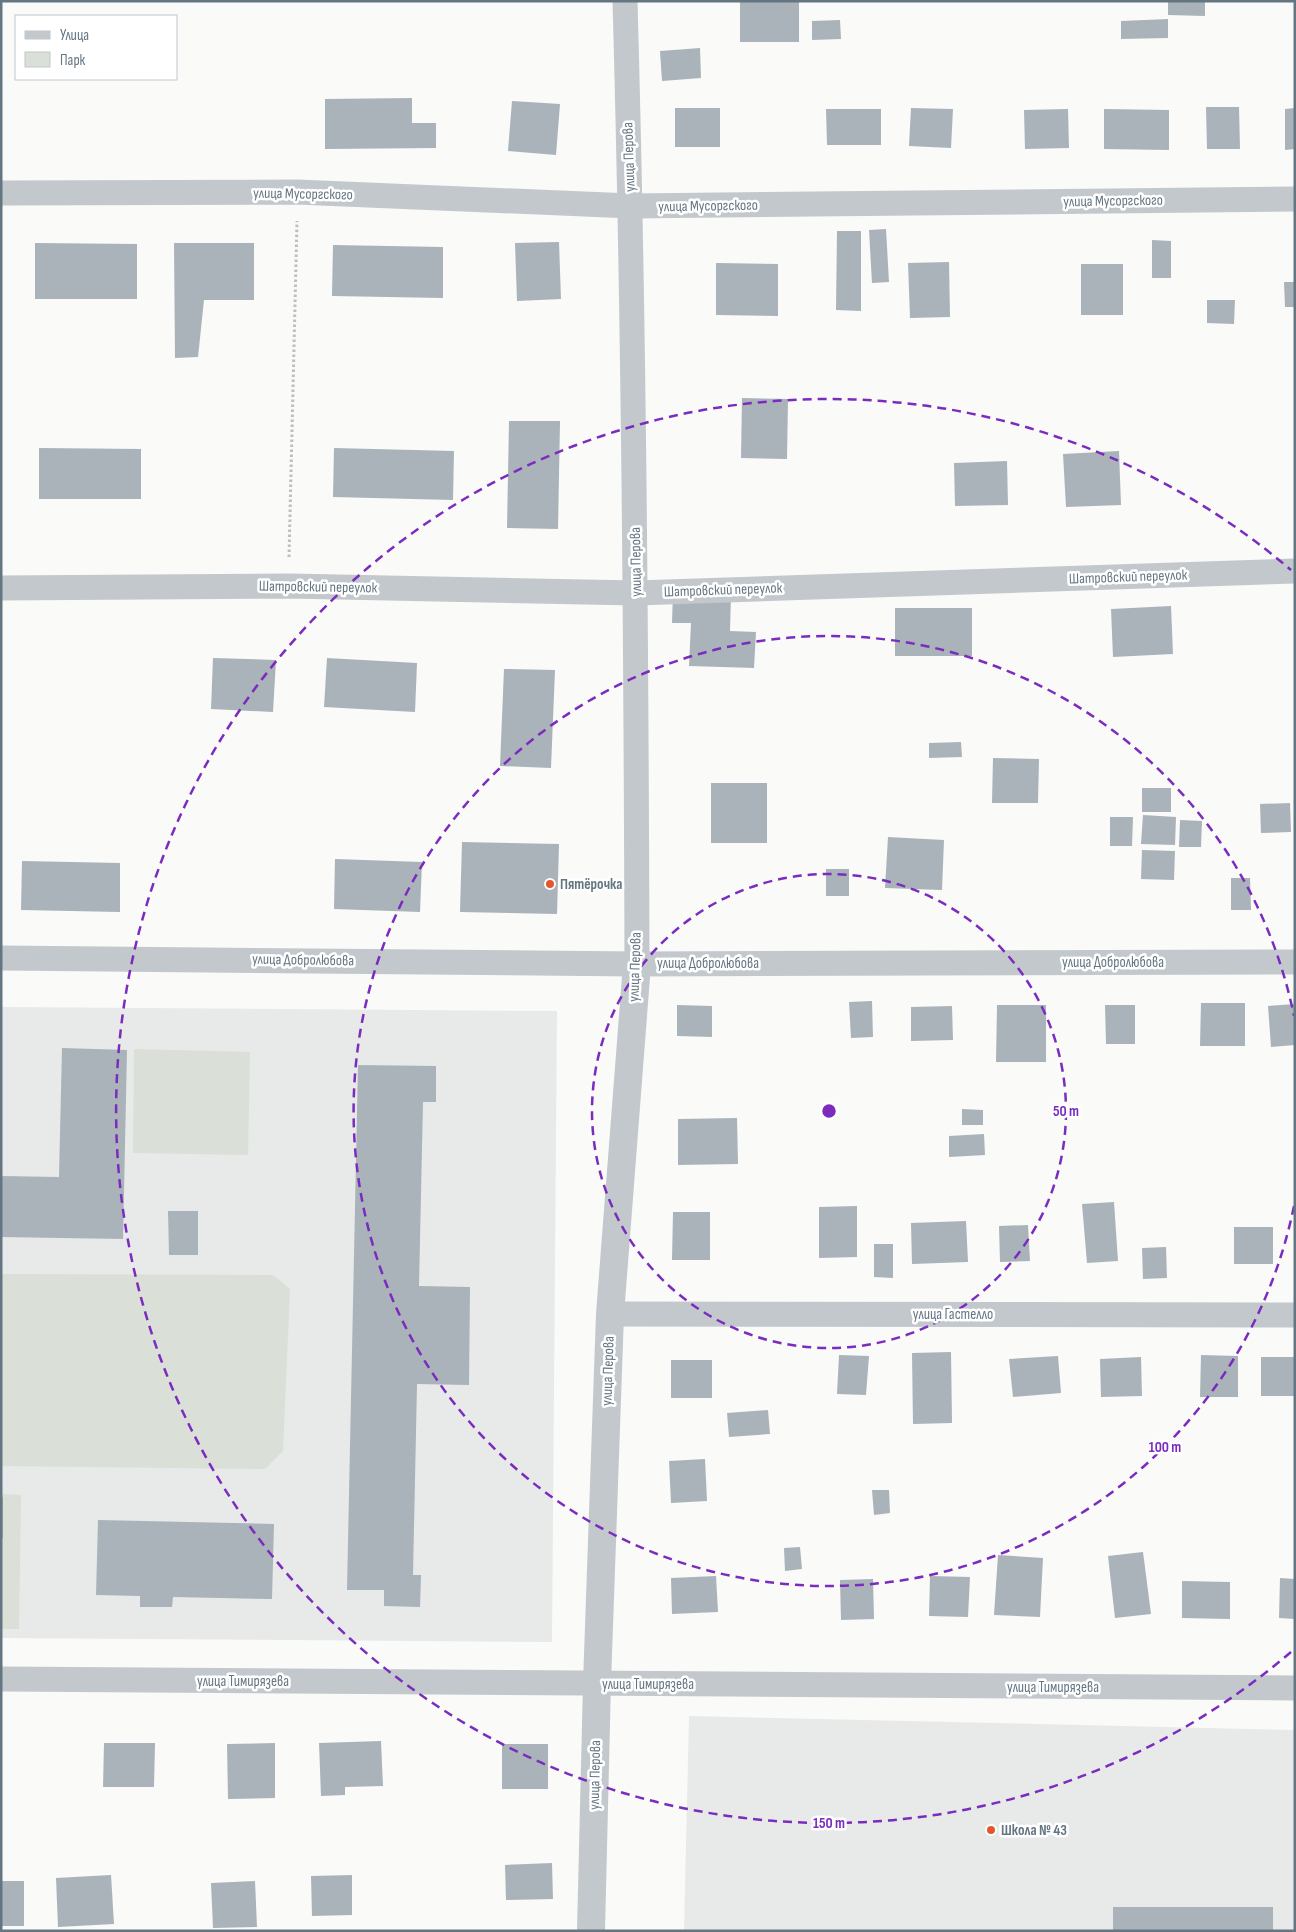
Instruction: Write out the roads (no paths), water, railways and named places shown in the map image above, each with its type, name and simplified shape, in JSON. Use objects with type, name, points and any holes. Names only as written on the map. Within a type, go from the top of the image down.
[{"type":"street","name":"улица Перова","points":[[591,1931],[597,1684],[610,1314],[636,964],[636,593],[630,206],[624,1]]},
{"type":"street","name":"улица Мусоргского","points":[[1,193],[297,192],[630,206],[1295,199]]},
{"type":"street","name":"Шатровский переулок","points":[[1,588],[288,586],[636,593],[1295,571]]},
{"type":"street","name":"улица Добролюбова","points":[[1,958],[636,964],[1295,962]]},
{"type":"street","name":"улица Гастелло","points":[[610,1314],[1295,1315]]},
{"type":"street","name":"улица Тимирязева","points":[[1,1679],[1295,1688]]},
{"type":"place","name":"Пятёрочка","points":[[550,884]]},
{"type":"place","name":"Школа № 43","points":[[991,1830]]}]
